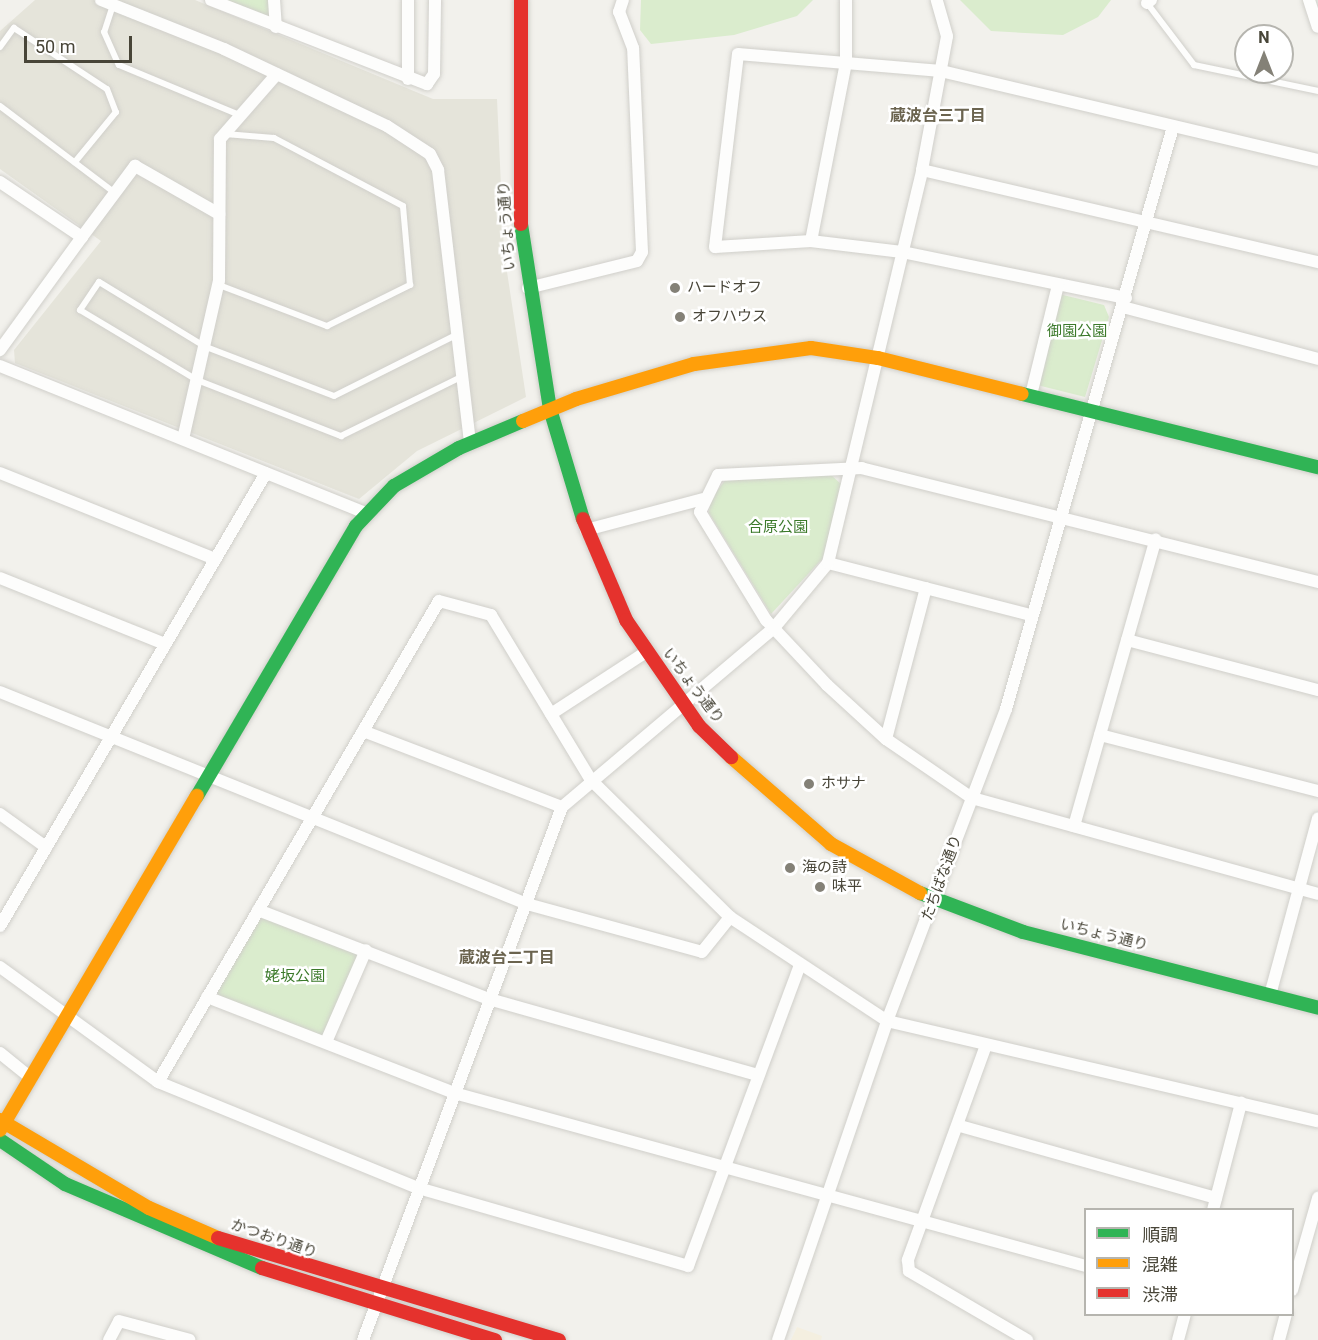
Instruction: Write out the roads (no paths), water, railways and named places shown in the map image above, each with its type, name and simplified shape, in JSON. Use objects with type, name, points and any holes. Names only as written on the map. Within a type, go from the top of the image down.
[{"type":"street","points":[[211,0],[408,79],[427,84],[434,74],[435,0]]},
{"type":"street","points":[[274,0],[276,27]]},
{"type":"street","points":[[408,0],[408,79]]},
{"type":"street","name":"いちょう通り","points":[[521,0],[520,215],[528,288],[550,409],[586,530],[626,620],[683,705],[737,766],[784,808],[831,844],[935,901],[1023,932],[1318,1008]]},
{"type":"street","points":[[528,288],[637,261],[642,252],[633,48],[619,12],[623,0]]},
{"type":"street","points":[[811,241],[846,63],[846,0]]},
{"type":"street","points":[[363,1340],[562,807],[591,780],[773,629],[828,563],[922,170],[947,36],[937,0]]},
{"type":"street","points":[[1309,0],[1318,27]]},
{"type":"street","points":[[107,2],[277,74],[387,126],[430,154],[438,170],[461,377],[471,442]]},
{"type":"street","points":[[1318,160],[941,71],[738,54],[715,247],[811,241],[902,252],[1058,285],[1318,359]]},
{"type":"street","points":[[183,439],[219,285],[218,162],[225,134],[277,74]]},
{"type":"street","name":"たちばな通り","points":[[778,1340],[887,1021],[935,901],[1006,709],[1059,515],[1089,411],[1124,303],[1173,127]]},
{"type":"street","points":[[0,351],[135,166],[219,214]]},
{"type":"street","points":[[922,170],[1318,262]]},
{"type":"street","points":[[0,182],[82,237]]},
{"type":"street","points":[[1031,395],[1058,285]]},
{"type":"street","points":[[1,1124],[31,1078],[366,513],[393,486],[471,442],[550,409],[738,354],[811,348],[878,358],[1318,467]]},
{"type":"street","points":[[0,366],[366,513]]},
{"type":"street","points":[[1318,582],[1059,515],[852,467],[718,475],[703,499],[700,512],[773,629],[886,739],[972,798],[1318,894]]},
{"type":"street","points":[[0,473],[215,559]]},
{"type":"street","points":[[0,926],[266,473]]},
{"type":"street","points":[[586,530],[703,499]]},
{"type":"street","points":[[1074,826],[1156,539]]},
{"type":"street","points":[[828,563],[1031,615]]},
{"type":"street","points":[[0,578],[165,644]]},
{"type":"street","points":[[886,739],[926,588]]},
{"type":"street","points":[[158,1082],[439,601],[491,615],[591,780],[730,917],[887,1021],[985,1048],[1318,1120]]},
{"type":"street","points":[[1127,640],[1318,690]]},
{"type":"street","points":[[551,714],[646,652]]},
{"type":"street","points":[[0,692],[527,904],[702,952],[730,917]]},
{"type":"street","points":[[363,730],[562,807]]},
{"type":"street","points":[[1100,735],[1318,791]]},
{"type":"street","points":[[0,814],[46,847]]},
{"type":"street","points":[[1270,995],[1318,818]]},
{"type":"street","points":[[258,910],[489,999],[758,1075]]},
{"type":"street","points":[[326,1042],[366,950]]},
{"type":"street","points":[[0,967],[66,1018],[158,1082],[418,1188],[688,1266],[800,965]]},
{"type":"street","points":[[207,997],[454,1093],[827,1198],[1084,1265]]},
{"type":"street","points":[[985,1048],[960,1126],[922,1224],[909,1272],[1027,1340]]},
{"type":"street","points":[[0,1053],[31,1078]]},
{"type":"street","points":[[960,1126],[1214,1204],[1241,1104]]},
{"type":"street","name":"かつおり通り","points":[[1,1124],[149,1208],[238,1246],[559,1340]]},
{"type":"street","points":[[0,1140],[65,1184],[137,1220],[228,1258],[375,1306],[495,1340]]},
{"type":"street","points":[[1294,1286],[1318,1198]]},
{"type":"street","points":[[1178,1340],[1184,1316]]},
{"type":"street","points":[[1279,1340],[1285,1316]]},
{"type":"street","points":[[109,1340],[119,1321],[181,1339]]},
{"type":"lane","points":[[1148,1],[1194,64],[1318,91]]},
{"type":"lane","points":[[107,2],[104,32],[118,66],[242,116]]},
{"type":"lane","points":[[0,47],[14,28],[107,90],[116,112],[75,162]]},
{"type":"lane","points":[[0,106],[115,193]]},
{"type":"lane","points":[[219,285],[327,326],[410,285],[403,206],[274,138],[225,134]]},
{"type":"lane","points":[[456,335],[334,396],[204,346],[99,282],[80,310],[197,380],[341,436],[461,377]]},
{"type":"place","name":"ハードオフ","points":[[675,288]]},
{"type":"place","name":"オフハウス","points":[[680,317]]},
{"type":"place","name":"ホサナ","points":[[809,784]]},
{"type":"place","name":"海の詩","points":[[790,868]]},
{"type":"place","name":"味平","points":[[820,887]]},
{"type":"district","name":"蔵波台三丁目","points":[[938,116]]},
{"type":"district","name":"蔵波台二丁目","points":[[507,958]]},
{"type":"park label","name":"御園公園","points":[[1077,332]]},
{"type":"park label","name":"合原公園","points":[[778,528]]},
{"type":"park label","name":"姥坂公園","points":[[295,977]]}]
